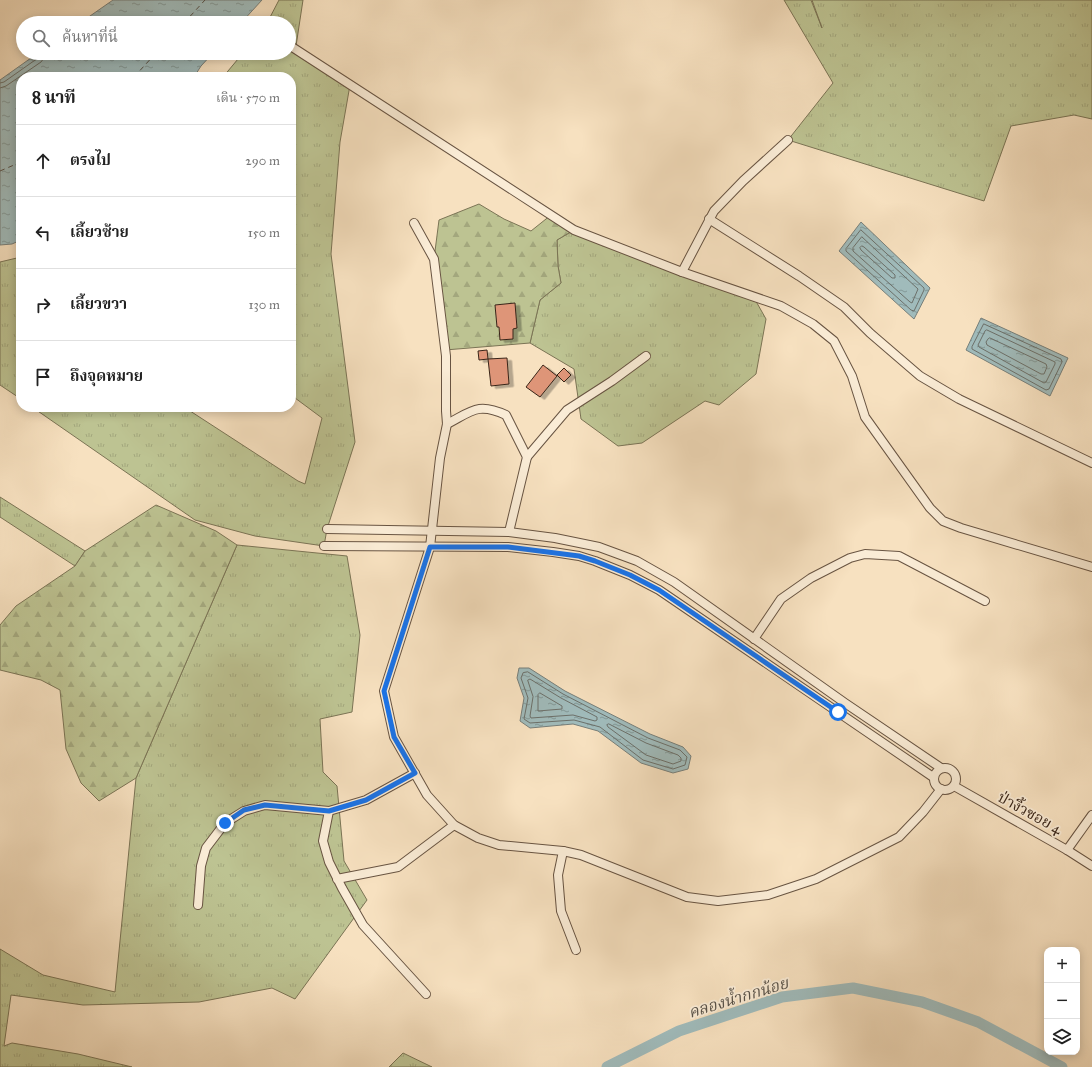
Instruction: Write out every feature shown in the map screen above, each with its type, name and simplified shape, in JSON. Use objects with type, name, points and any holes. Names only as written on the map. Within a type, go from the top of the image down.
[{"type":"street","points":[[296,50],[574,230],[682,272],[781,306],[813,324],[834,341],[852,376],[865,416],[930,508],[943,521],[961,528],[1092,567]]},
{"type":"street","points":[[682,272],[714,212],[743,181],[788,140]]},
{"type":"street","points":[[709,219],[799,276],[844,307],[870,333],[920,376],[959,399],[1092,462]]},
{"type":"street","points":[[414,223],[434,259],[446,356],[447,424],[440,458],[430,547],[384,691],[394,737],[427,795],[454,825],[478,838],[499,845],[563,851],[581,855],[687,897],[718,901],[768,894],[816,879],[899,837],[923,812],[941,790]]},
{"type":"street","points":[[509,532],[527,457],[567,410],[612,381],[646,356]]},
{"type":"street","points":[[447,424],[478,408],[488,408],[497,411],[506,415],[527,457]]},
{"type":"street","points":[[324,546],[508,547],[579,556],[595,561],[630,575],[659,590],[933,777],[935,784],[941,790],[947,790],[954,786],[956,781],[954,772],[948,768],[941,768],[845,703],[674,582],[637,562],[599,547],[555,538],[509,532],[431,532],[327,529]]},
{"type":"street","points":[[754,639],[781,599],[811,578],[850,558],[865,554],[899,556],[985,601]]},
{"type":"street","points":[[933,777],[941,768]]},
{"type":"street","points":[[198,905],[201,866],[206,848],[225,823],[244,810],[265,805],[329,811],[366,800],[415,773]]},
{"type":"street","name":"ป่างิ้วซอย 4","points":[[954,786],[1067,850],[1092,866]]},
{"type":"street","points":[[329,811],[323,840],[329,862],[337,879],[363,925],[426,994]]},
{"type":"street","points":[[1067,850],[1092,815]]},
{"type":"street","points":[[337,879],[398,867],[454,825]]},
{"type":"street","points":[[563,851],[558,875],[561,911],[576,950]]},
{"type":"green space","points":[[279,0],[303,0],[296,46],[296,16],[271,16]]},
{"type":"green space","points":[[784,0],[811,0],[822,28],[812,0],[1092,0],[1092,119],[1074,115],[1011,126],[984,201],[788,140],[833,83]]},
{"type":"green space","points":[[296,50],[350,85],[340,142],[331,254],[355,442],[327,529],[324,546],[255,536],[195,520],[39,412],[192,412],[298,481],[305,484],[322,418],[296,399],[296,72],[227,72],[237,60],[296,60]]},
{"type":"green space","points":[[479,204],[504,219],[531,231],[551,215],[574,230],[557,240],[558,266],[561,283],[540,300],[530,343],[445,350],[434,259],[439,220]]},
{"type":"green space","points":[[574,230],[753,296],[766,319],[756,374],[719,405],[705,401],[642,443],[618,446],[581,419],[574,369],[530,343],[540,300],[561,283],[558,266],[557,240]]},
{"type":"green space","points":[[16,258],[16,396],[0,385],[0,262]]},
{"type":"green space","points":[[0,497],[85,551],[75,566],[0,517]]},
{"type":"green space","points":[[156,505],[216,531],[237,545],[136,778],[99,801],[81,783],[66,749],[60,690],[41,680],[0,670],[0,625],[16,606],[75,566],[85,551]]},
{"type":"green space","points":[[237,545],[347,556],[360,635],[352,712],[320,719],[323,772],[337,786],[344,861],[367,900],[295,999],[272,988],[199,1002],[83,1005],[11,995],[4,1046],[12,1043],[78,1054],[132,1067],[0,1067],[0,949],[43,975],[115,992],[136,778]]},
{"type":"green space","points":[[403,1053],[432,1067],[389,1067]]},
{"type":"water","points":[[113,0],[262,0],[247,16],[90,16]]},
{"type":"water","points":[[28,60],[207,60],[197,72],[16,72],[16,242],[0,245],[0,80]]},
{"type":"water","points":[[861,222],[930,288],[914,319],[839,251]]},
{"type":"water","points":[[981,318],[1068,358],[1050,396],[966,350]]},
{"type":"water","points":[[519,668],[529,668],[565,691],[650,734],[683,747],[691,756],[688,769],[673,773],[641,763],[598,731],[573,724],[530,728],[520,721],[524,698],[517,678]]},
{"type":"building","points":[[515,303],[517,328],[513,329],[513,339],[500,340],[495,305]]},
{"type":"building","points":[[487,350],[488,359],[479,360],[478,351]]},
{"type":"building","points":[[507,358],[509,384],[491,386],[488,359]]},
{"type":"building","points":[[543,365],[557,376],[540,397],[526,387]]},
{"type":"building","points":[[564,368],[571,375],[564,382],[557,375]]},
{"type":"waterway","name":"คลองน้ำกกน้อย","points":[[607,1067],[679,1031],[782,997],[853,988],[922,1002],[978,1022],[1062,1067]]},
{"type":"ferry route","points":[[190,16],[205,0]]},
{"type":"ferry route","points":[[139,72],[150,60]]},
{"type":"ferry route","points":[[0,171],[16,164]]},
{"type":"route","points":[[225,823],[244,810],[265,805],[329,811],[366,800],[415,773],[394,737],[384,691],[430,547],[508,547],[553,552],[579,556],[630,575],[659,590],[838,712]]}]
